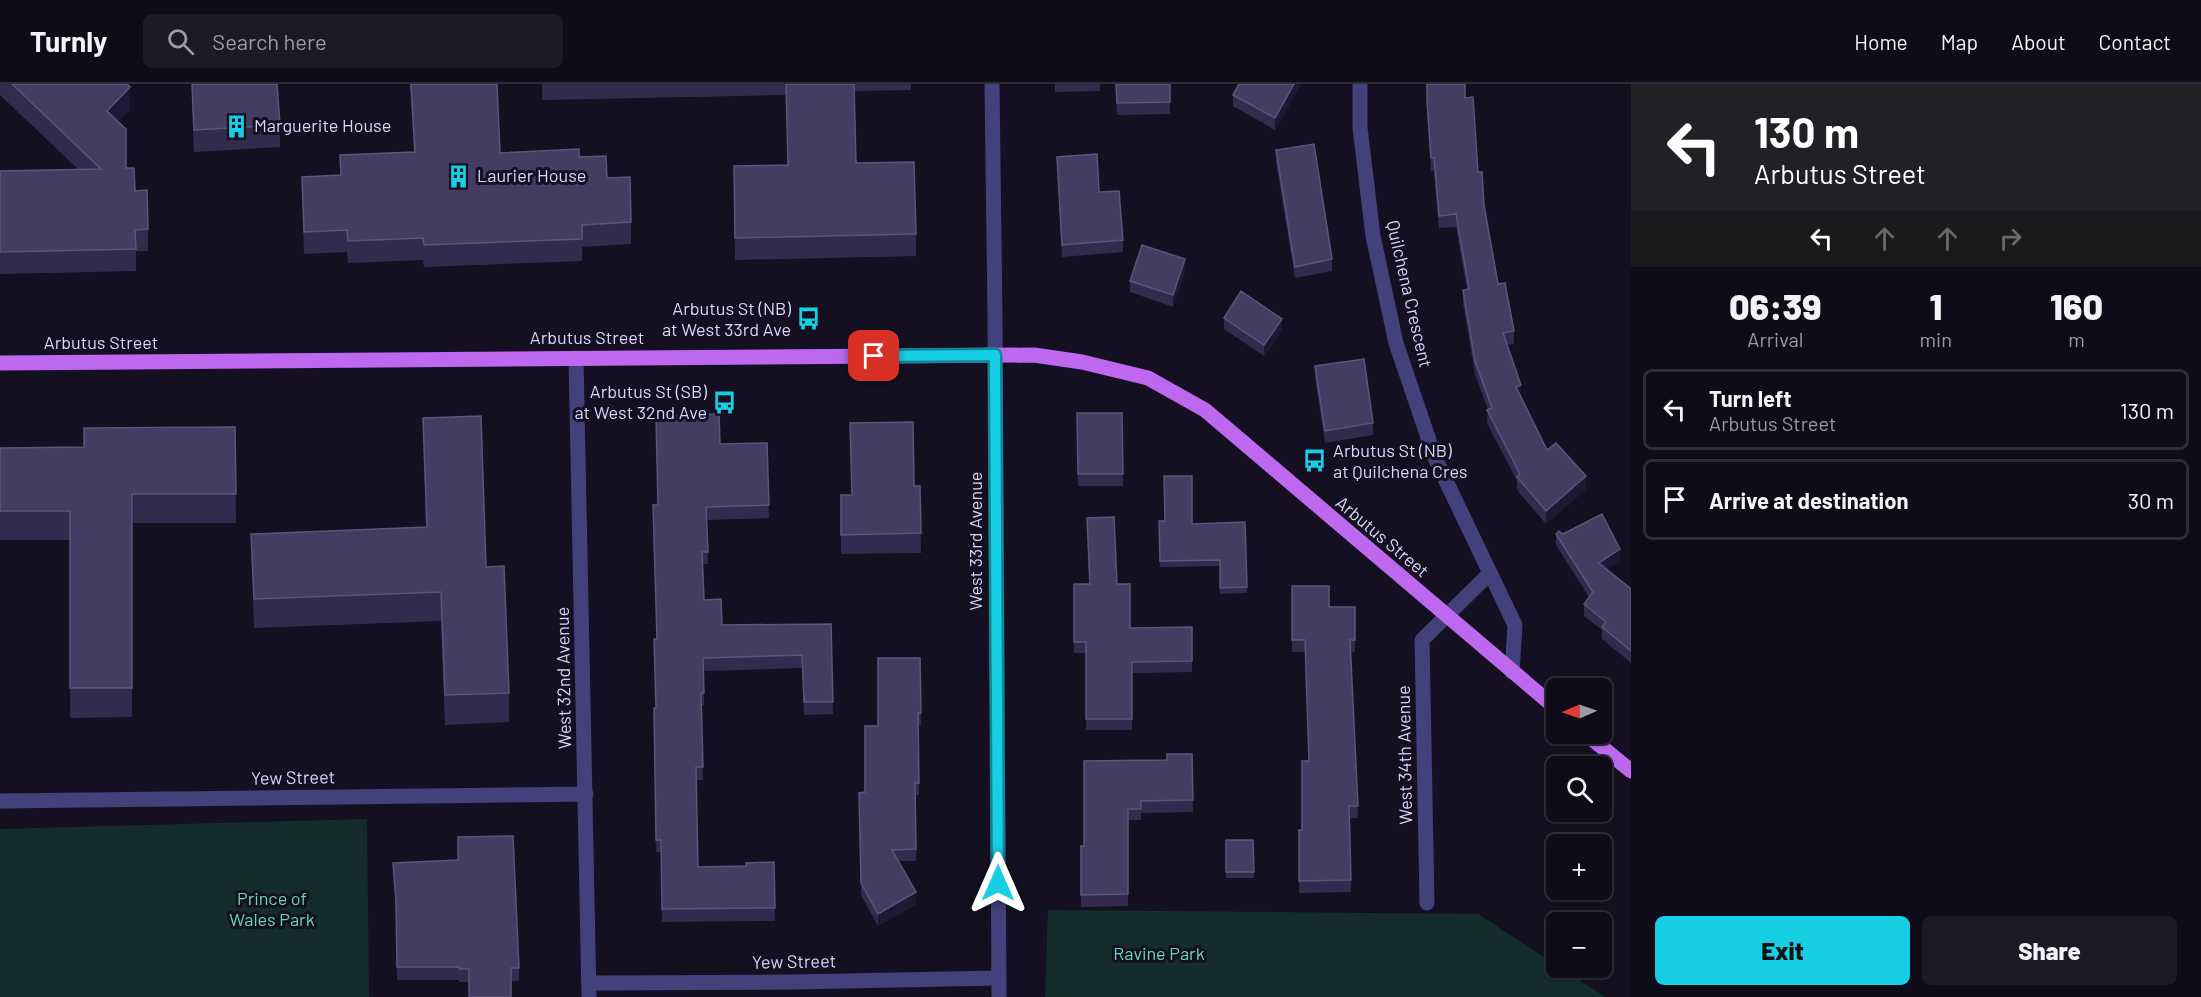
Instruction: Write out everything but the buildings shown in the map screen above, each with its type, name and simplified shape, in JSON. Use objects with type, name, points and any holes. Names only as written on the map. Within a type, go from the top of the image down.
[{"type":"main road","name":"Arbutus Street","points":[[0,363],[995,355],[1034,355],[1073,360],[1148,378],[1204,411],[1546,700]]},
{"type":"main road","points":[[1598,744],[1631,771]]},
{"type":"street","name":"West 33rd Avenue","points":[[992,84],[999,997]]},
{"type":"street","name":"Quilchena Crescent","points":[[1360,84],[1360,128],[1373,236],[1396,343],[1435,458],[1515,625],[1512,672]]},
{"type":"street","name":"West 32nd Avenue","points":[[576,358],[589,990]]},
{"type":"street","name":"West 34th Avenue","points":[[1427,903],[1422,640],[1490,573]]},
{"type":"street","name":"Yew Street","points":[[0,801],[586,794]]},
{"type":"street","name":"Yew Street","points":[[589,990],[793,982],[999,978]]},
{"type":"green space","name":"Prince of Wales Park","points":[[367,819],[369,997],[0,997],[0,829]]},
{"type":"green space","name":"Ravine Park","points":[[1048,910],[1478,914],[1546,958],[1546,978],[1576,978],[1605,997],[1045,997]]},
{"type":"place","name":"Marguerite House","points":[[236,126]]},
{"type":"place","name":"Laurier House","points":[[459,176]]},
{"type":"place","name":"Arbutus St (NB) at West 33rd Ave","points":[[809,319]]},
{"type":"place","name":"Arbutus St (SB) at West 32nd Ave","points":[[725,402]]},
{"type":"place","name":"Arbutus St (NB) at Quilchena Cres","points":[[1315,461]]},
{"type":"route","points":[[874,356],[995,355],[998,883]]}]
